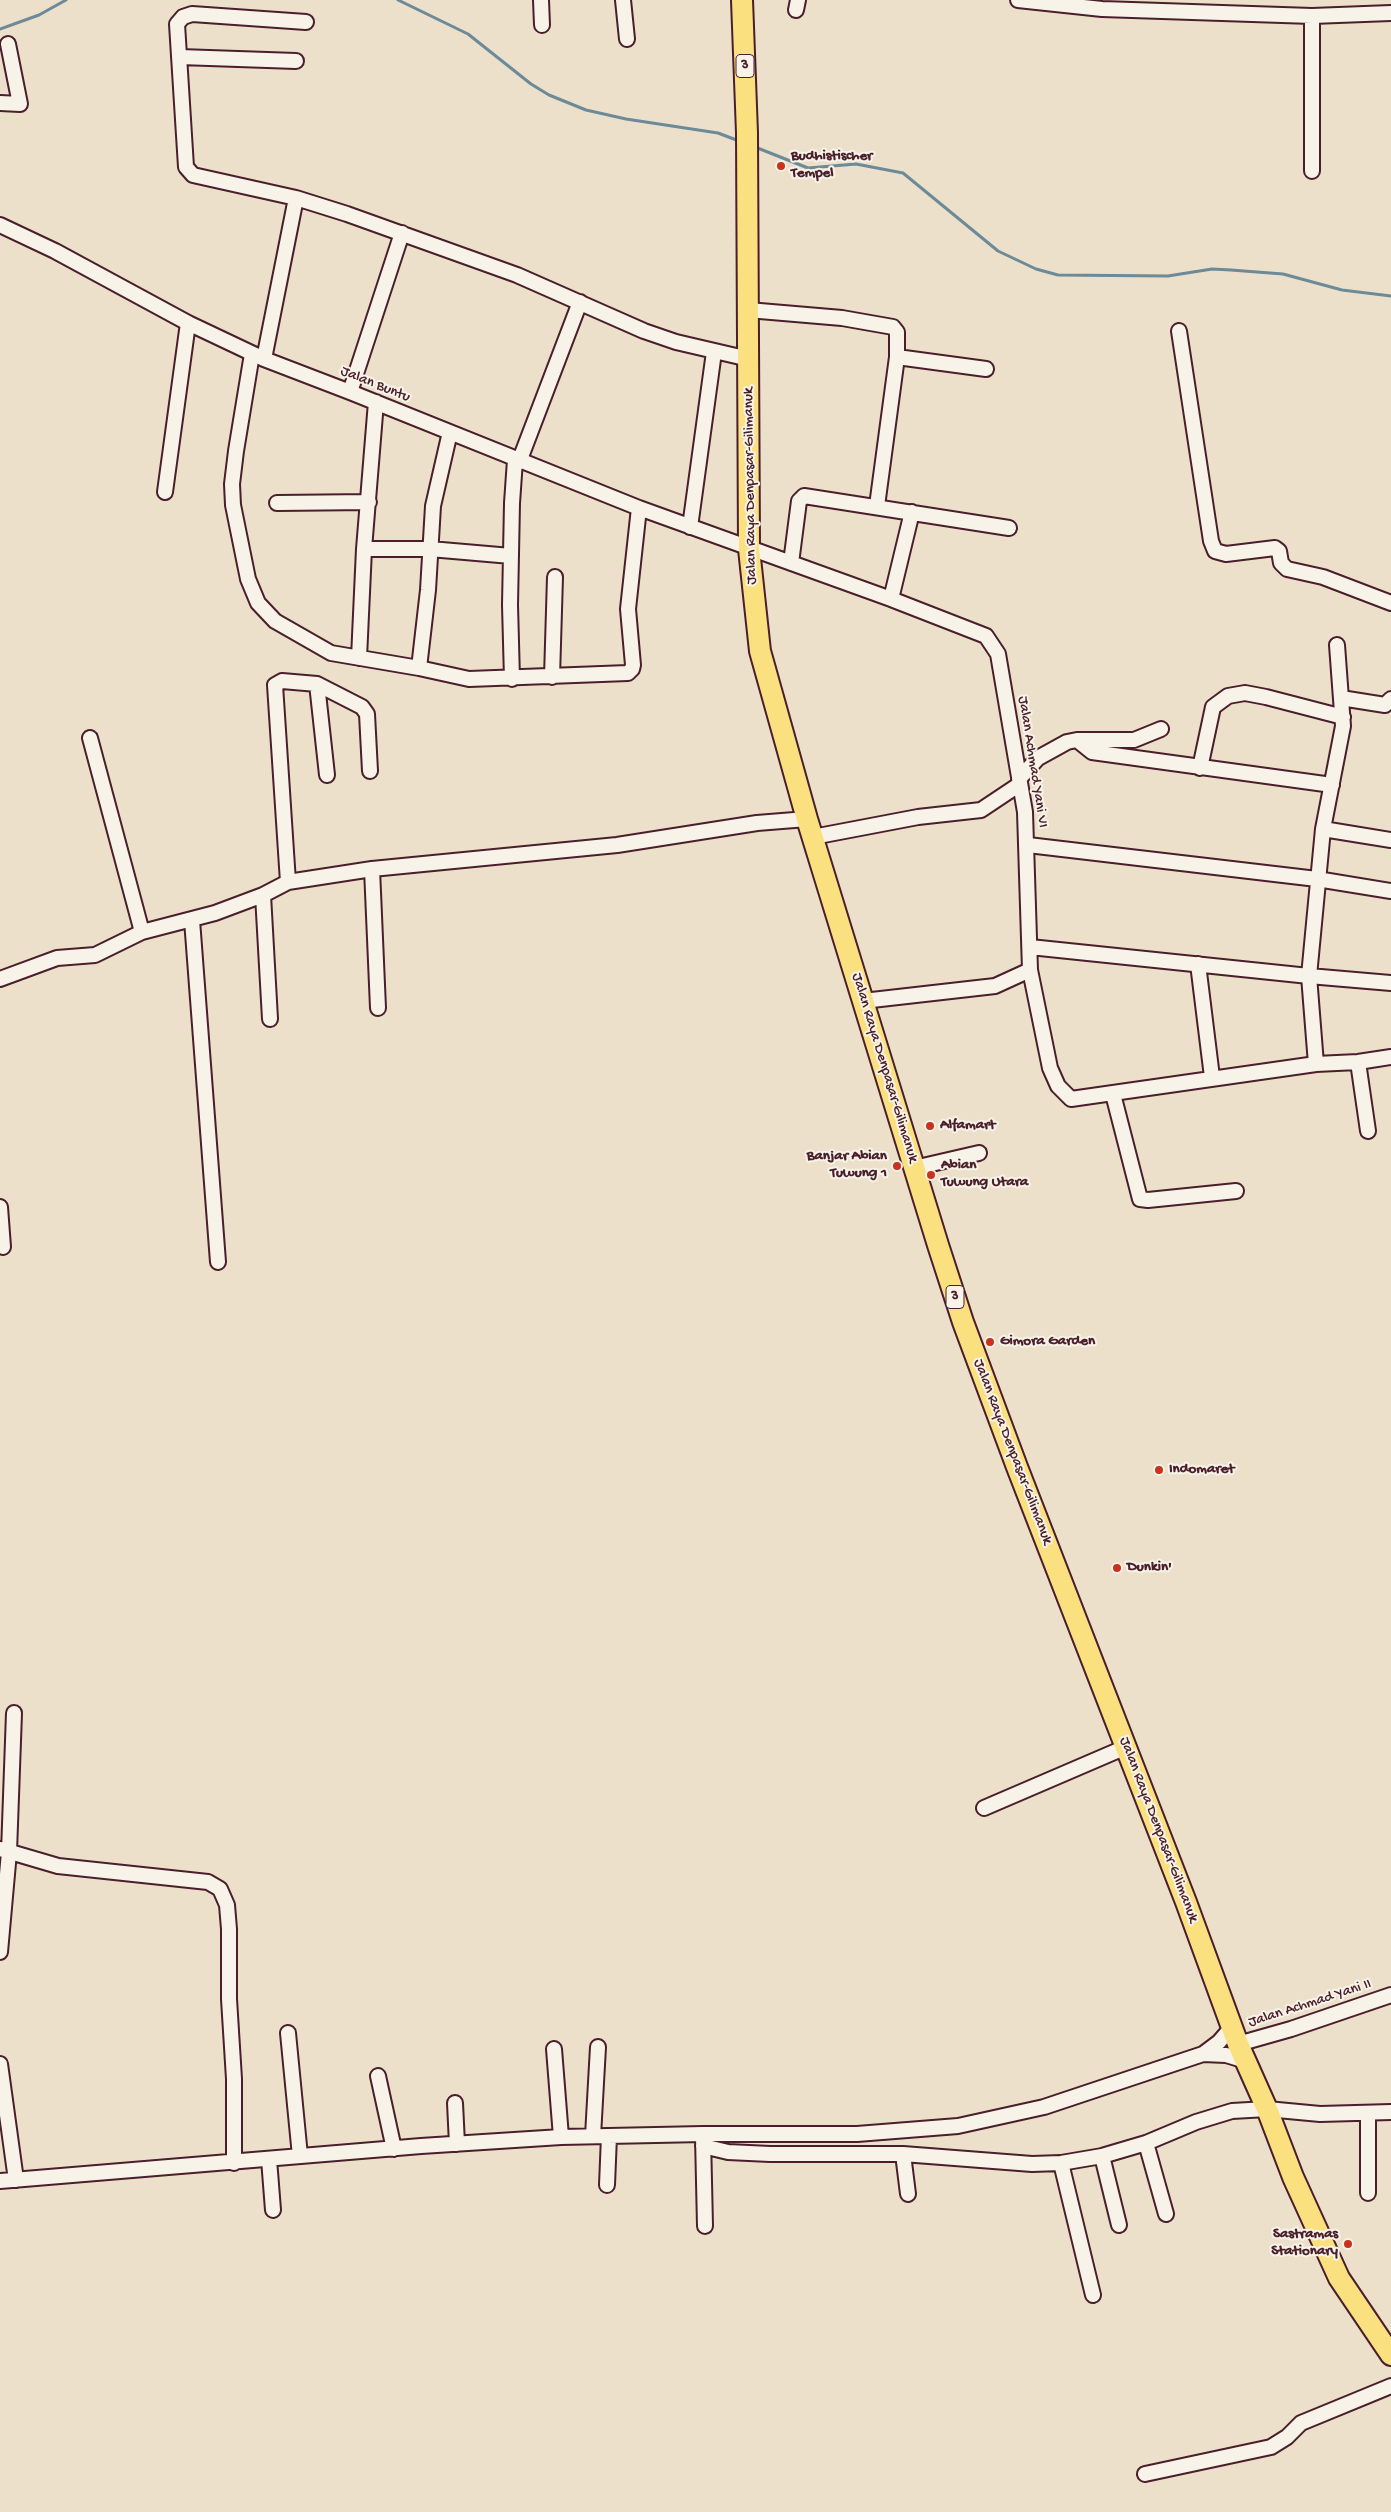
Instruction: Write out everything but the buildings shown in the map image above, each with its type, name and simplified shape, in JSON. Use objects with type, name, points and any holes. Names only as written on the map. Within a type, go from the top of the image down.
[{"type":"highway","name":"Jalan Raya Denpasar-Gilimanuk","points":[[742,0],[747,180],[749,549],[760,651],[810,828],[963,1322],[1239,2044],[1297,2186],[1339,2278],[1391,2355]]},
{"type":"street","points":[[541,0],[542,25]]},
{"type":"street","points":[[623,0],[627,39]]},
{"type":"street","points":[[1018,0],[1102,9],[1235,7],[1312,16],[1391,13]]},
{"type":"street","points":[[306,22],[192,14],[183,17],[177,24],[186,167],[193,175],[296,198],[402,233],[518,274],[644,331],[714,352],[749,359]]},
{"type":"street","points":[[1312,16],[1312,172]]},
{"type":"street","points":[[0,103],[20,104],[8,44]]},
{"type":"street","points":[[180,58],[296,61]]},
{"type":"street","points":[[296,198],[236,451],[232,484],[234,513],[248,579],[258,603],[275,621],[332,653],[469,679],[512,679],[628,673],[632,669],[628,609],[639,508]]},
{"type":"street","name":"Jalan Buntu","points":[[0,225],[82,264],[188,323],[258,357],[376,402],[517,461],[749,549]]},
{"type":"street","points":[[350,392],[402,233]]},
{"type":"street","points":[[512,679],[511,556],[517,461],[580,302]]},
{"type":"street","points":[[748,310],[842,318],[893,327],[898,334],[897,356],[877,506]]},
{"type":"street","points":[[165,492],[188,323]]},
{"type":"street","points":[[1179,331],[1211,541],[1215,551],[1226,554],[1275,548],[1279,551],[1281,563],[1287,568],[1330,579],[1391,603]]},
{"type":"street","points":[[690,527],[714,352]]},
{"type":"street","points":[[897,356],[986,369]]},
{"type":"street","points":[[359,658],[364,549],[376,402]]},
{"type":"street","points":[[419,668],[433,506],[450,432]]},
{"type":"street","points":[[791,564],[798,501],[802,497],[877,506],[1009,528]]},
{"type":"street","points":[[277,503],[368,502]]},
{"type":"street","points":[[891,599],[912,512]]},
{"type":"street","points":[[364,549],[430,550],[511,556]]},
{"type":"street","name":"Jalan Achmad Yani VI","points":[[749,549],[978,632],[991,641],[998,654],[1028,844],[1318,879],[1391,891]]},
{"type":"street","points":[[552,677],[554,577]]},
{"type":"street","points":[[1316,1064],[1309,976],[1323,829],[1343,717],[1337,645]]},
{"type":"street","points":[[288,882],[274,688],[278,682],[317,684],[364,710],[367,714],[370,771]]},
{"type":"street","points":[[317,684],[327,775]]},
{"type":"street","points":[[1200,768],[1213,707],[1228,696],[1245,693],[1266,696],[1343,717]]},
{"type":"street","points":[[1341,698],[1385,705],[1391,699]]},
{"type":"street","points":[[0,979],[57,958],[95,955],[142,932],[192,920],[263,895],[288,882],[372,869],[617,845],[756,823],[810,828],[981,810],[1020,787],[1038,758],[1055,747],[1080,743],[1134,740],[1161,729]]},
{"type":"street","points":[[90,738],[142,932]]},
{"type":"street","points":[[1080,743],[1092,752],[1332,785]]},
{"type":"street","points":[[1323,829],[1391,840]]},
{"type":"street","points":[[1028,844],[1030,970],[1050,1068],[1058,1086],[1071,1099],[1113,1094],[1212,1077],[1391,1057]]},
{"type":"street","points":[[372,869],[378,1008]]},
{"type":"street","points":[[263,895],[270,1019]]},
{"type":"street","points":[[192,920],[218,1262]]},
{"type":"street","points":[[1030,947],[1391,983]]},
{"type":"street","points":[[1198,964],[1203,1018],[1212,1077]]},
{"type":"street","points":[[863,1001],[995,986],[1030,970]]},
{"type":"street","points":[[1358,1062],[1368,1130]]},
{"type":"street","points":[[1113,1094],[1140,1199],[1148,1200],[1236,1191]]},
{"type":"street","points":[[914,1168],[979,1153]]},
{"type":"street","points":[[0,1207],[3,1247]]},
{"type":"street","points":[[0,1952],[4,1851],[14,1713]]},
{"type":"street","points":[[984,1808],[1126,1746]]},
{"type":"street","points":[[4,1851],[58,1866],[208,1882],[220,1889],[227,1907],[229,1929],[229,1999],[234,2079],[234,2163]]},
{"type":"street","name":"Jalan Achmad Yani II","points":[[1239,2044],[1291,2029],[1391,1995]]},
{"type":"street","points":[[288,2033],[300,2156]]},
{"type":"street","points":[[0,2181],[561,2137],[610,2136],[703,2140],[890,2133],[958,2126],[1060,2102],[1203,2054],[1219,2042],[1239,2044]]},
{"type":"street","points":[[1203,2054],[1226,2055],[1239,2044]]},
{"type":"street","points":[[593,2136],[598,2047]]},
{"type":"street","points":[[554,2049],[561,2137]]},
{"type":"street","points":[[0,2064],[16,2180]]},
{"type":"street","points":[[378,2076],[394,2149]]},
{"type":"street","points":[[455,2103],[457,2144]]},
{"type":"street","points":[[703,2140],[728,2152],[903,2154],[1016,2164],[1060,2162],[1102,2156],[1146,2143],[1213,2116],[1244,2110],[1320,2114],[1391,2112]]},
{"type":"street","points":[[1368,2113],[1368,2193]]},
{"type":"street","points":[[842,2154],[843,2134]]},
{"type":"street","points":[[607,2185],[610,2136]]},
{"type":"street","points":[[703,2140],[705,2226]]},
{"type":"street","points":[[1146,2143],[1166,2214]]},
{"type":"street","points":[[903,2154],[908,2194]]},
{"type":"street","points":[[1102,2156],[1118,2225]]},
{"type":"street","points":[[269,2159],[273,2210]]},
{"type":"street","points":[[1060,2162],[1094,2295]]},
{"type":"street","points":[[1145,2474],[1271,2447],[1287,2438],[1301,2423],[1391,2386]]},
{"type":"waterway","points":[[0,29],[39,15],[66,0]]},
{"type":"waterway","points":[[398,0],[468,34],[531,84],[549,95],[586,110],[626,119],[718,133],[739,141]]},
{"type":"waterway","points":[[755,147],[808,168],[856,164],[903,173],[998,251],[1036,269],[1058,275],[1168,276],[1212,269],[1231,270],[1283,274],[1342,290],[1391,296]]},
{"type":"place","name":"Budhistischer Tempel","points":[[781,166]]},
{"type":"place","name":"Alfamart","points":[[930,1126]]},
{"type":"place","name":"Banjar Abian Tuwung 1","points":[[897,1166]]},
{"type":"place","name":"Abian Tuwung Utara","points":[[931,1175]]},
{"type":"place","name":"Gimora Garden","points":[[990,1342]]},
{"type":"place","name":"Indomaret","points":[[1159,1470]]},
{"type":"place","name":"Dunkin'","points":[[1117,1568]]},
{"type":"place","name":"Sastramas Stationary","points":[[1348,2244]]}]
